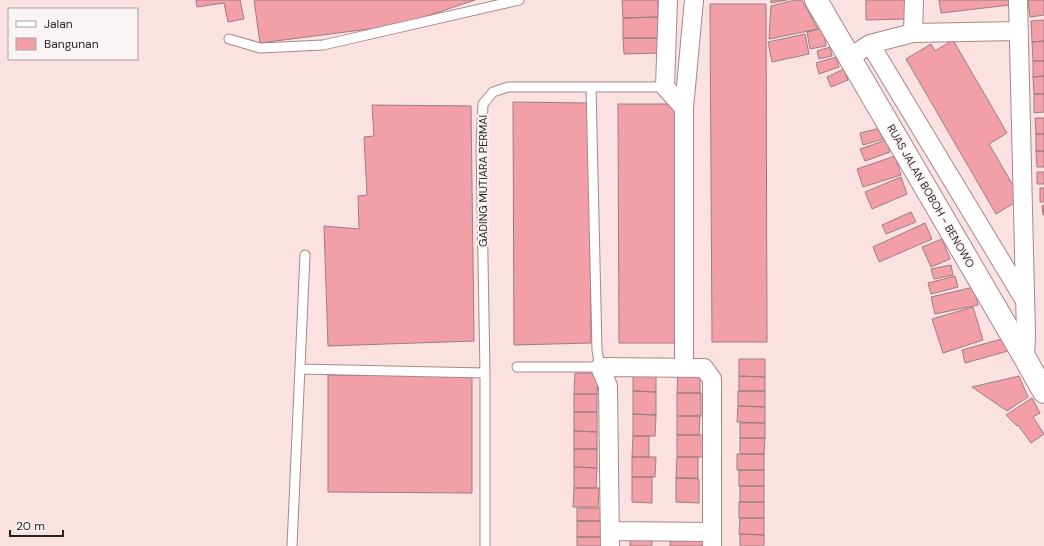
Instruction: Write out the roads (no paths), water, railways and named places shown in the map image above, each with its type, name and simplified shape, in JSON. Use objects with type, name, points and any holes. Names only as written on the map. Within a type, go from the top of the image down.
[{"type":"main road","name":"RUAS JALAN BOBOH - BENOWO","points":[[816,0],[1044,392]]},
{"type":"street","points":[[668,0],[665,87],[684,108]]},
{"type":"street","points":[[684,368],[684,108],[694,0]]},
{"type":"street","points":[[914,0],[914,33]]},
{"type":"street","points":[[1018,0],[1020,31],[1024,300],[1026,335],[1025,358]]},
{"type":"street","points":[[850,57],[870,44],[914,33],[1020,31]]},
{"type":"street","points":[[870,44],[1024,300]]},
{"type":"street","points":[[600,367],[704,368],[712,379],[711,539],[610,538],[608,386],[600,367]]},
{"type":"lane","points":[[229,39],[260,48],[323,45],[519,0]]},
{"type":"lane","name":"GADING MUTIARA PERMAI","points":[[485,546],[485,373],[481,146],[483,104],[493,92],[508,87],[686,88]]},
{"type":"lane","points":[[517,367],[600,367],[597,350],[591,87]]},
{"type":"lane","points":[[292,546],[305,255]]},
{"type":"lane","points":[[300,369],[485,373]]}]
